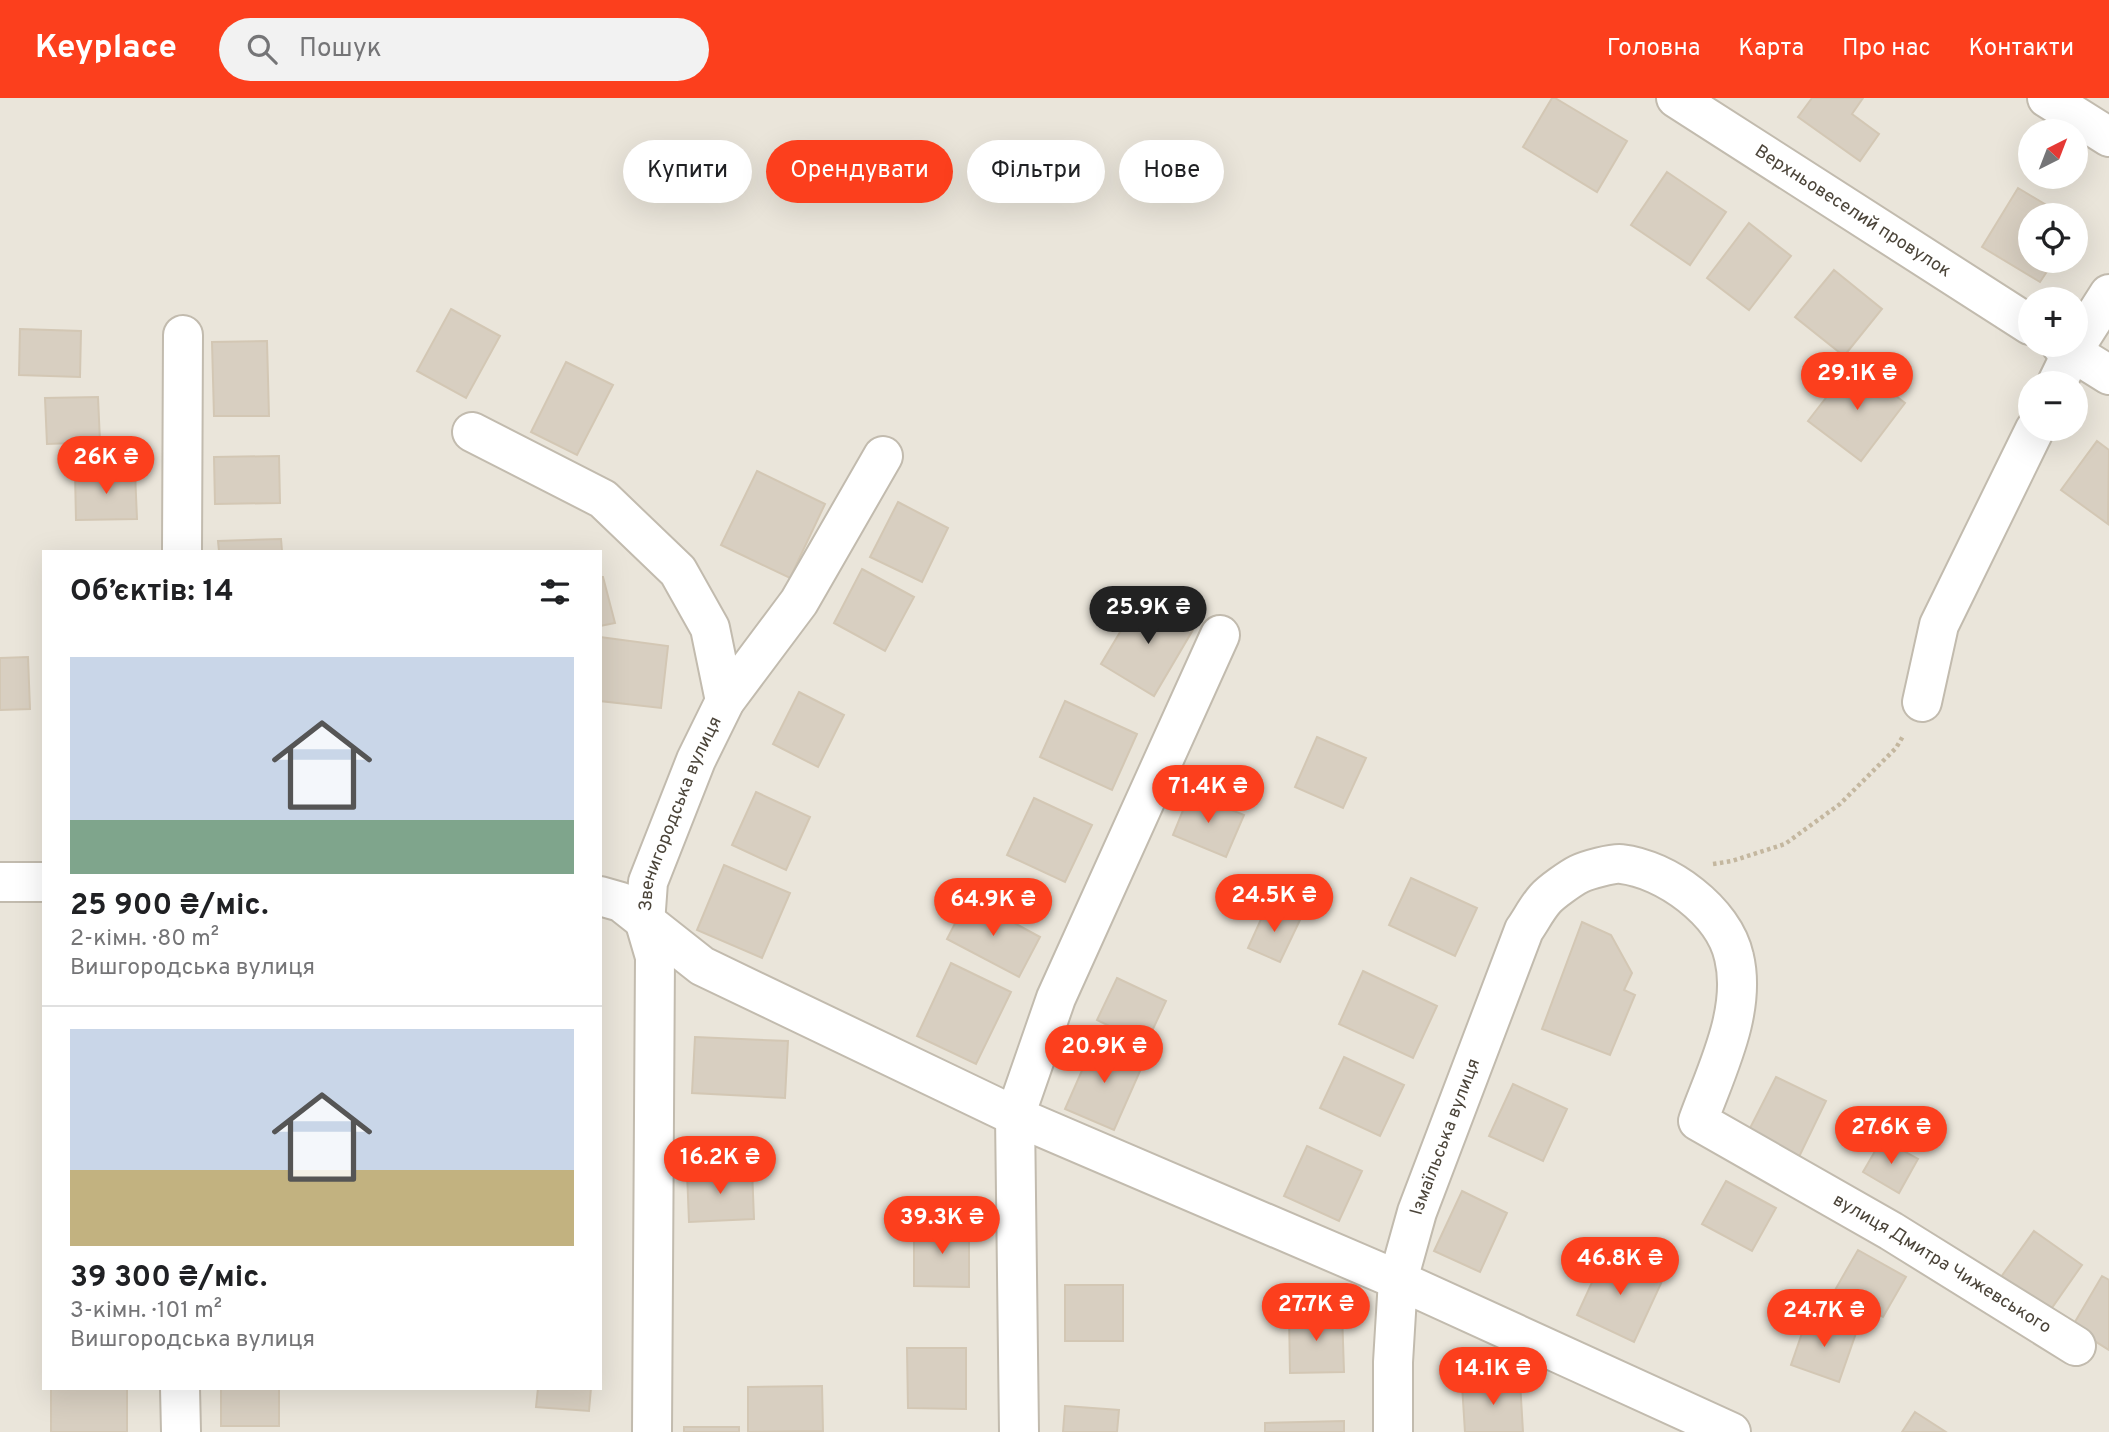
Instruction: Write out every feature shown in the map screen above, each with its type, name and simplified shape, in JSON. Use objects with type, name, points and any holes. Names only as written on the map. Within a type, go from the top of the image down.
[{"type":"street","name":"Верхньовеселий провулок","points":[[1676,98],[2018,317]]},
{"type":"street","points":[[2048,98],[2109,136]]},
{"type":"street","points":[[2109,294],[2063,360],[2109,375]]},
{"type":"street","points":[[182,550],[183,335]]},
{"type":"street","name":"Звенигородська вулиця","points":[[472,432],[603,499],[678,571],[710,628],[725,701]]},
{"type":"street","points":[[1922,702],[1939,625],[2029,441]]},
{"type":"street","name":"Звенигородська вулиця","points":[[652,1432],[655,957],[645,923],[648,882],[696,760],[725,701],[799,602],[883,456]]},
{"type":"street","points":[[1019,1432],[1014,1116],[1056,998],[1220,635]]},
{"type":"street","name":"Ізмаїльська вулиця","points":[[1393,1432],[1393,1362],[1398,1280],[1417,1212],[1524,930],[1546,898],[1580,874],[1619,864],[1659,874]]},
{"type":"street","name":"вулиця Дмитра Чижевського","points":[[1659,874],[1691,895],[1718,921],[1734,955],[1738,992],[1731,1029],[1698,1121],[1891,1231],[2076,1346]]},
{"type":"street","points":[[0,882],[42,882]]},
{"type":"street","points":[[602,897],[621,902],[702,966],[1014,1116],[1398,1280],[1731,1432]]},
{"type":"street","points":[[180,1390],[181,1432]]},
{"type":"path","points":[[1659,874],[1732,861],[1785,844],[1840,804],[1896,748],[1922,702]]},
{"type":"shaded area","points":[[0,98],[2109,98],[2109,1432],[0,1432]]},
{"type":"building","points":[[1552,98],[1627,141],[1597,192],[1523,147]]},
{"type":"building","points":[[1812,98],[1863,98],[1852,114],[1879,134],[1860,161],[1798,117]]},
{"type":"building","points":[[1667,172],[1726,212],[1690,265],[1631,225]]},
{"type":"building","points":[[2018,188],[2043,203],[2018,203],[2018,269],[1982,247]]},
{"type":"building","points":[[1749,223],[1791,256],[1749,310],[1707,278]]},
{"type":"building","points":[[1834,270],[1882,309],[1844,356],[1795,317]]},
{"type":"building","points":[[2025,273],[2046,273],[2040,282]]},
{"type":"building","points":[[451,309],[500,336],[466,398],[417,371]]},
{"type":"building","points":[[20,329],[81,331],[80,377],[19,375]]},
{"type":"building","points":[[267,341],[269,416],[214,416],[212,342]]},
{"type":"building","points":[[566,362],[613,385],[577,455],[531,432]]},
{"type":"building","points":[[1853,363],[1905,403],[1861,461],[1808,421]]},
{"type":"building","points":[[98,397],[100,442],[47,444],[45,398]]},
{"type":"building","points":[[2097,441],[2109,450],[2108,524],[2061,490]]},
{"type":"building","points":[[279,456],[280,503],[215,504],[214,457]]},
{"type":"building","points":[[757,471],[825,504],[790,578],[721,545]]},
{"type":"building","points":[[135,472],[137,519],[76,520],[75,473]]},
{"type":"building","points":[[898,502],[948,528],[922,582],[870,557]]},
{"type":"building","points":[[281,539],[282,550],[219,550],[218,541]]},
{"type":"building","points":[[862,569],[914,597],[885,651],[834,623]]},
{"type":"building","points":[[602,577],[603,577],[615,623],[602,626]]},
{"type":"building","points":[[1141,597],[1194,628],[1154,696],[1101,664]]},
{"type":"building","points":[[602,637],[668,646],[661,708],[602,701]]},
{"type":"building","points":[[28,657],[30,709],[0,710],[0,658]]},
{"type":"building","points":[[799,692],[844,715],[818,767],[773,744]]},
{"type":"building","points":[[1065,701],[1137,734],[1112,790],[1040,757]]},
{"type":"building","points":[[1317,737],[1366,758],[1343,808],[1295,787]]},
{"type":"building","points":[[756,792],[810,817],[786,870],[732,845]]},
{"type":"building","points":[[1190,793],[1244,815],[1226,857],[1173,835]]},
{"type":"building","points":[[1034,798],[1092,825],[1065,882],[1007,855]]},
{"type":"building","points":[[724,865],[790,893],[762,958],[697,930]]},
{"type":"building","points":[[1411,878],[1477,908],[1455,956],[1389,925]]},
{"type":"building","points":[[968,898],[1040,937],[1019,977],[947,939]]},
{"type":"building","points":[[1267,906],[1300,920],[1280,962],[1248,948]]},
{"type":"building","points":[[1582,922],[1611,935],[1632,973],[1624,990],[1635,995],[1610,1055],[1542,1029]]},
{"type":"building","points":[[951,963],[1011,992],[976,1064],[917,1036]]},
{"type":"building","points":[[1363,971],[1437,1006],[1413,1058],[1339,1024]]},
{"type":"building","points":[[1117,978],[1166,1001],[1146,1044],[1097,1020]]},
{"type":"building","points":[[695,1037],[788,1041],[785,1098],[692,1093]]},
{"type":"building","points":[[1095,1041],[1144,1062],[1114,1130],[1065,1109]]},
{"type":"building","points":[[1344,1057],[1404,1085],[1380,1136],[1320,1108]]},
{"type":"building","points":[[1776,1077],[1826,1101],[1799,1157],[1748,1132]]},
{"type":"building","points":[[1513,1084],[1567,1109],[1543,1161],[1489,1136]]},
{"type":"building","points":[[1882,1139],[1918,1159],[1899,1193],[1863,1172]]},
{"type":"building","points":[[1307,1146],[1362,1171],[1339,1221],[1284,1196]]},
{"type":"building","points":[[752,1169],[754,1219],[689,1222],[687,1172]]},
{"type":"building","points":[[1726,1181],[1776,1208],[1752,1251],[1702,1224]]},
{"type":"building","points":[[1462,1191],[1507,1213],[1480,1272],[1434,1251]]},
{"type":"building","points":[[914,1225],[969,1226],[969,1287],[914,1286]]},
{"type":"building","points":[[2034,1231],[2082,1265],[2049,1312],[2001,1277]]},
{"type":"building","points":[[1858,1250],[1906,1277],[1883,1317],[1835,1290]]},
{"type":"building","points":[[1606,1252],[1663,1279],[1634,1342],[1577,1315]]},
{"type":"building","points":[[2102,1276],[2109,1280],[2109,1350],[2072,1327]]},
{"type":"building","points":[[1065,1285],[1123,1285],[1123,1341],[1065,1341]]},
{"type":"building","points":[[1342,1312],[1344,1372],[1290,1373],[1289,1314]]},
{"type":"building","points":[[1808,1316],[1856,1333],[1839,1382],[1791,1365]]},
{"type":"building","points":[[907,1348],[966,1348],[966,1409],[908,1408]]},
{"type":"building","points":[[1520,1381],[1523,1432],[1465,1432],[1462,1385]]},
{"type":"building","points":[[822,1386],[823,1431],[748,1432],[748,1387]]},
{"type":"building","points":[[51,1390],[127,1390],[127,1432],[51,1432]]},
{"type":"building","points":[[221,1390],[279,1390],[279,1426],[221,1426]]},
{"type":"building","points":[[538,1390],[591,1390],[589,1411],[536,1407]]},
{"type":"building","points":[[1065,1406],[1119,1410],[1117,1432],[1063,1432]]},
{"type":"building","points":[[1915,1412],[1946,1432],[1902,1432]]},
{"type":"building","points":[[1344,1421],[1344,1432],[1265,1432],[1265,1423]]},
{"type":"building","points":[[684,1427],[739,1427],[739,1432],[684,1432]]}]
